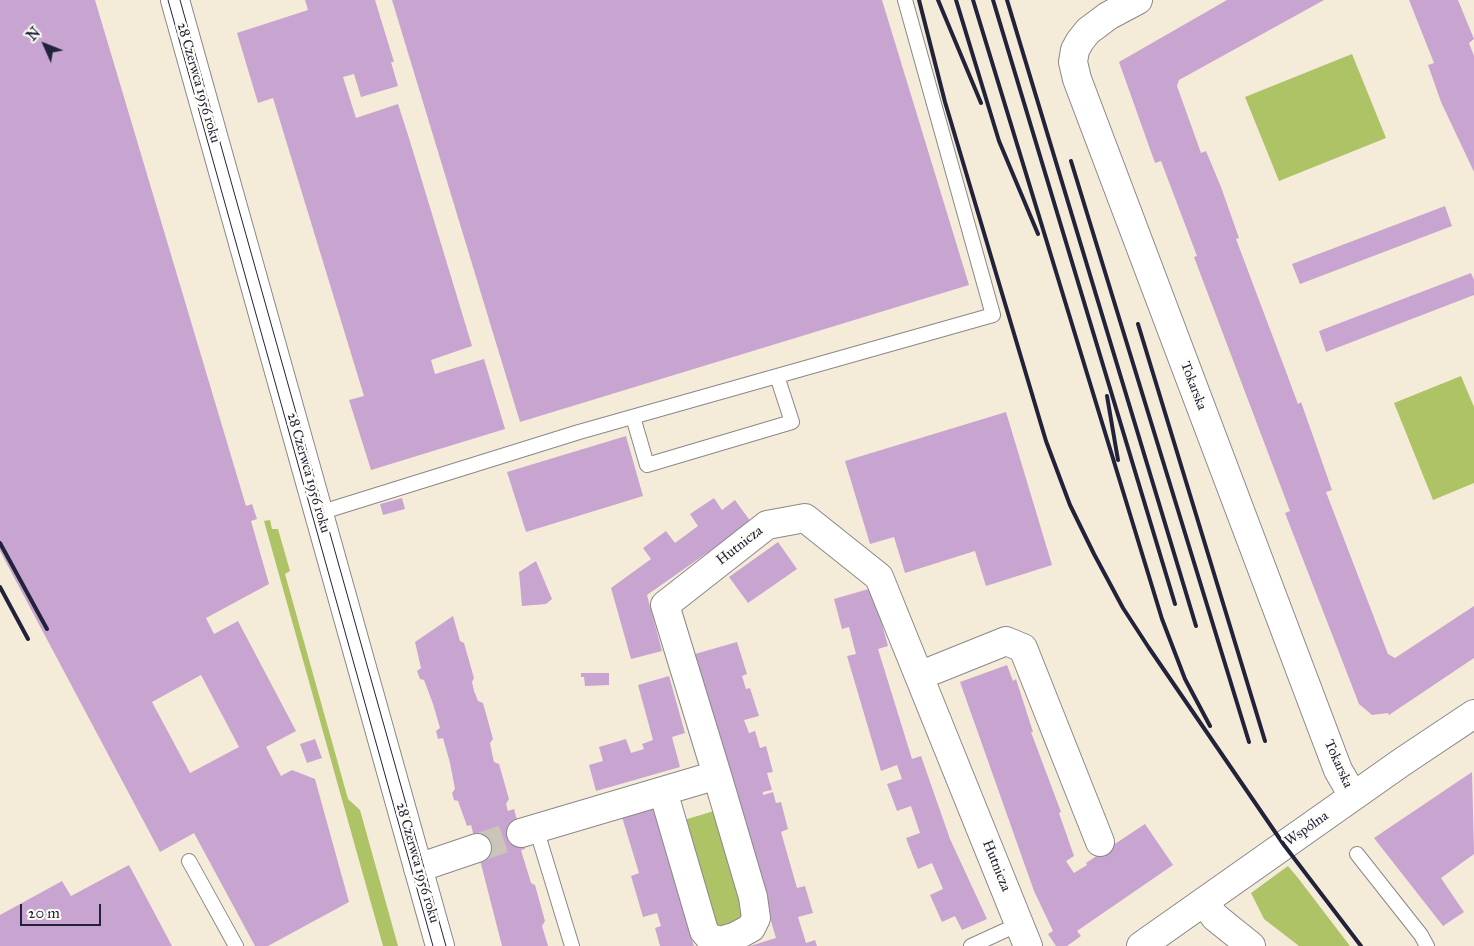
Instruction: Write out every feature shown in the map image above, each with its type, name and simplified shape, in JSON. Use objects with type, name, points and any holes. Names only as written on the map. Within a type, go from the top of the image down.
[{"type":"street","name":"28 Czerwca 1956 roku","points":[[175,0],[440,946]]},
{"type":"street","name":"Tokarska","points":[[1138,0],[1108,16],[1088,31],[1080,41],[1075,50],[1073,62],[1077,79],[1338,770],[1353,796]]},
{"type":"street","name":"Hutnicza","points":[[717,775],[666,605],[767,525],[805,518],[879,577],[1024,935]]},
{"type":"street","points":[[919,676],[1006,641],[1023,648],[1100,842]]},
{"type":"street","name":"Wspólna","points":[[1140,946],[1353,796],[1474,714]]},
{"type":"street","points":[[528,831],[663,791],[717,775],[753,897],[756,918],[751,928],[734,937],[720,941],[710,938],[704,931],[663,791]]},
{"type":"street","points":[[418,868],[477,848]]},
{"type":"street","points":[[1204,902],[1215,917],[1251,946]]},
{"type":"lane","points":[[319,513],[633,417],[993,315],[905,0]]},
{"type":"lane","points":[[633,417],[647,466],[792,422],[777,376]]},
{"type":"lane","points":[[528,831],[572,946]]},
{"type":"lane","points":[[1357,854],[1427,946]]},
{"type":"lane","points":[[189,861],[236,946]]},
{"type":"lane","points":[[971,946],[1024,935]]},
{"type":"green space","points":[[1352,54],[1386,138],[1279,181],[1245,97]]},
{"type":"green space","points":[[1461,376],[1474,407],[1474,483],[1433,500],[1394,403]]},
{"type":"green space","points":[[270,520],[272,529],[278,529],[290,571],[285,574],[348,799],[360,810],[398,946],[383,946],[264,521]]},
{"type":"green space","points":[[714,811],[746,920],[717,929],[684,820]]},
{"type":"green space","points":[[1288,866],[1350,946],[1299,946],[1264,919],[1251,893]]},
{"type":"building","points":[[0,0],[95,0],[246,506],[252,504],[257,519],[251,521],[269,584],[206,618],[214,634],[238,621],[296,731],[266,747],[281,776],[292,770],[315,779],[349,902],[268,946],[255,946],[194,833],[160,852],[0,551]],"holes":[[[201,675],[239,747],[190,773],[152,702]]]},
{"type":"building","points":[[305,0],[375,0],[394,62],[391,62],[398,86],[361,97],[354,74],[343,77],[356,118],[398,104],[409,138],[472,346],[431,360],[435,374],[484,359],[505,429],[371,470],[349,400],[364,396],[273,98],[258,103],[237,33],[308,10]]},
{"type":"building","points":[[392,0],[882,0],[969,285],[520,422]]},
{"type":"building","points":[[1227,0],[1324,0],[1179,80],[1177,86],[1201,153],[1206,151],[1221,187],[1239,238],[1236,239],[1298,404],[1301,402],[1332,490],[1326,492],[1388,654],[1395,658],[1474,606],[1474,658],[1389,715],[1388,713],[1372,715],[1359,704],[1285,513],[1290,511],[1194,257],[1197,256],[1161,161],[1155,163],[1119,62]]},
{"type":"building","points":[[1409,0],[1458,0],[1474,39],[1469,43],[1474,56],[1474,172],[1441,102],[1428,65],[1434,63]]},
{"type":"building","points":[[1445,206],[1452,226],[1300,284],[1292,264]]},
{"type":"building","points":[[1471,273],[1474,280],[1474,295],[1326,352],[1319,331]]},
{"type":"building","points":[[1006,412],[1052,565],[986,586],[975,551],[905,573],[894,537],[870,544],[845,461]]},
{"type":"building","points":[[626,436],[643,496],[526,532],[507,472]]},
{"type":"building","points":[[402,498],[405,509],[383,515],[380,504]]},
{"type":"building","points":[[714,498],[722,510],[735,500],[751,522],[647,595],[662,651],[631,659],[611,588],[651,559],[643,548],[666,531],[675,543],[698,526],[690,514]]},
{"type":"building","points":[[778,542],[797,569],[748,603],[729,577]]},
{"type":"building","points":[[536,561],[552,599],[546,604],[522,606],[519,572]]},
{"type":"building","points":[[872,588],[888,646],[878,649],[912,759],[921,756],[950,839],[987,919],[962,930],[955,916],[942,922],[930,895],[943,889],[932,863],[918,869],[906,838],[920,833],[911,806],[897,811],[887,784],[902,779],[897,765],[881,771],[847,656],[856,654],[849,627],[842,629],[834,599]]},
{"type":"building","points":[[453,616],[460,641],[464,643],[474,678],[472,682],[474,691],[478,701],[483,703],[493,739],[490,743],[494,762],[499,764],[509,799],[506,804],[508,811],[514,809],[525,849],[521,850],[531,883],[535,885],[545,921],[542,926],[548,946],[502,946],[471,825],[467,826],[458,801],[454,800],[452,793],[455,789],[443,738],[438,739],[436,731],[440,728],[433,704],[424,680],[420,679],[417,671],[421,668],[415,642]]},
{"type":"building","points":[[737,642],[747,674],[742,676],[746,689],[750,688],[759,716],[744,720],[749,733],[755,731],[760,748],[766,746],[773,772],[767,773],[772,790],[763,792],[763,795],[773,792],[776,803],[781,802],[788,829],[781,832],[797,888],[805,886],[813,913],[798,917],[806,943],[815,940],[817,946],[750,946],[776,938],[717,742],[722,741],[695,654]]},
{"type":"building","points":[[1007,665],[1013,681],[1016,679],[1033,732],[1031,732],[1061,812],[1059,813],[1074,856],[1066,861],[1074,873],[1145,824],[1173,865],[1077,931],[1081,936],[1067,946],[1056,946],[1048,934],[1053,931],[1034,891],[960,682]]},
{"type":"building","points":[[581,673],[609,673],[609,685],[585,686],[584,677],[581,677]]},
{"type":"building","points":[[669,676],[685,733],[672,737],[680,767],[596,791],[589,765],[603,761],[599,747],[626,739],[631,753],[644,749],[642,744],[653,740],[638,685]]},
{"type":"building","points":[[315,739],[322,758],[307,763],[300,744]]},
{"type":"building","points":[[1472,772],[1474,854],[1441,878],[1464,912],[1443,926],[1374,838]]},
{"type":"building","points":[[655,808],[694,946],[660,946],[655,928],[661,926],[657,913],[643,917],[631,876],[639,873],[622,817]]},
{"type":"building","points":[[129,865],[172,946],[0,946],[0,915],[62,881],[71,896]]},
{"type":"tunnel","points":[[477,848],[521,833]]},
{"type":"tram line","points":[[168,0],[433,946]]},
{"type":"tram line","points":[[180,0],[446,946]]},
{"type":"railway","points":[[919,0],[945,102],[1046,441],[1070,505],[1123,608],[1149,648],[1284,845],[1361,946]]},
{"type":"railway","points":[[938,0],[981,103]]},
{"type":"railway","points":[[956,0],[999,141],[1038,234]]},
{"type":"railway","points":[[973,0],[1162,619],[1185,679],[1210,726]]},
{"type":"railway","points":[[993,0],[1175,604]]},
{"type":"railway","points":[[1007,0],[1196,626]]},
{"type":"railway","points":[[1071,161],[1249,742]]},
{"type":"railway","points":[[1138,324],[1265,741]]},
{"type":"railway","points":[[1107,396],[1118,460]]},
{"type":"railway","points":[[0,543],[47,629]]},
{"type":"railway","points":[[0,587],[28,639]]}]
